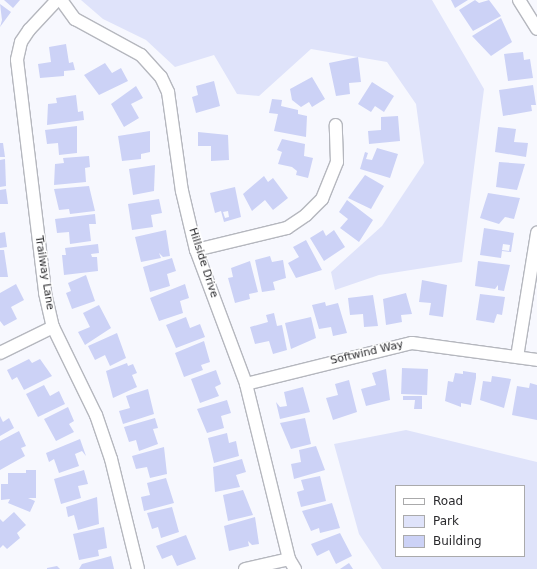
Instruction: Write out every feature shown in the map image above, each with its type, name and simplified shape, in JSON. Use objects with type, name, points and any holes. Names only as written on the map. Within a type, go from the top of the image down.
[{"type":"street","name":"Trailway Lane","points":[[58,0],[29,30],[21,42],[17,60],[45,293],[54,327],[96,415],[109,452],[138,569]]},
{"type":"street","name":"Hillside Drive","points":[[61,0],[75,19],[140,55],[161,77],[168,92],[182,192],[196,250],[246,384],[292,564]]},
{"type":"street","points":[[519,0],[537,28]]},
{"type":"street","points":[[196,250],[287,228],[306,215],[322,199],[337,162],[336,125]]},
{"type":"street","points":[[518,357],[537,233]]},
{"type":"street","points":[[0,353],[54,327]]},
{"type":"street","name":"Softwind Way","points":[[246,384],[412,343],[537,360]]},
{"type":"street","points":[[245,569],[292,564]]},
{"type":"green space","points":[[81,0],[432,0],[484,89],[462,262],[379,275],[335,290],[331,272],[382,226],[424,163],[416,104],[387,62],[311,49],[259,96],[237,94],[214,55],[175,67],[146,40],[103,19]]},
{"type":"green space","points":[[406,430],[537,462],[537,569],[382,569],[359,534],[334,444]]},
{"type":"building","points":[[4,0],[20,0],[13,8]]},
{"type":"building","points":[[451,0],[468,0],[455,8]]},
{"type":"building","points":[[475,0],[479,3],[489,0],[501,16],[473,31],[459,10]]},
{"type":"building","points":[[0,4],[11,12],[0,27],[2,20]]},
{"type":"building","points":[[501,18],[512,42],[491,56],[472,36]]},
{"type":"building","points":[[66,44],[69,63],[73,62],[75,70],[64,71],[64,76],[40,78],[38,64],[51,62],[49,47]]},
{"type":"building","points":[[523,52],[524,60],[530,59],[533,78],[508,81],[504,54]]},
{"type":"building","points":[[358,57],[361,82],[349,83],[350,94],[336,96],[329,63]]},
{"type":"building","points":[[105,63],[112,73],[121,68],[128,81],[99,95],[84,75]]},
{"type":"building","points":[[312,77],[325,99],[312,107],[309,102],[301,107],[292,100],[290,89]]},
{"type":"building","points":[[214,81],[220,106],[196,113],[192,97],[198,95],[196,86]]},
{"type":"building","points":[[372,82],[394,96],[384,112],[375,106],[371,112],[358,104]]},
{"type":"building","points":[[533,85],[536,105],[531,105],[532,111],[503,116],[499,90]]},
{"type":"building","points":[[136,86],[143,98],[131,104],[139,118],[124,127],[111,104]]},
{"type":"building","points":[[76,95],[78,112],[83,111],[84,120],[47,125],[48,104],[57,103],[56,98]]},
{"type":"building","points":[[272,99],[282,100],[281,106],[298,110],[298,114],[307,116],[306,137],[274,131],[278,114],[269,113]]},
{"type":"building","points":[[398,116],[400,141],[369,144],[368,131],[381,130],[381,117]]},
{"type":"building","points":[[77,126],[77,153],[59,155],[58,143],[47,144],[45,130]]},
{"type":"building","points":[[498,127],[516,129],[514,142],[528,143],[526,157],[495,152]]},
{"type":"building","points":[[150,131],[150,152],[141,154],[141,159],[122,161],[118,136]]},
{"type":"building","points":[[198,132],[228,135],[229,160],[211,161],[211,146],[198,146]]},
{"type":"building","points":[[282,139],[305,144],[304,156],[313,158],[308,178],[296,175],[297,171],[292,167],[278,164],[282,152],[277,150]]},
{"type":"building","points":[[0,143],[3,143],[5,157],[0,157]]},
{"type":"building","points":[[377,148],[398,154],[390,178],[360,169],[365,152],[368,153],[366,159],[372,160]]},
{"type":"building","points":[[89,156],[90,167],[85,168],[86,182],[54,185],[55,164],[64,163],[63,158]]},
{"type":"building","points":[[5,159],[6,186],[0,187],[0,160]]},
{"type":"building","points":[[499,162],[525,164],[517,190],[496,187]]},
{"type":"building","points":[[155,165],[154,191],[133,195],[129,169]]},
{"type":"building","points":[[365,175],[384,186],[371,209],[348,198]]},
{"type":"building","points":[[264,176],[268,182],[273,178],[288,198],[273,210],[265,200],[252,211],[243,194]]},
{"type":"building","points":[[89,186],[95,211],[70,214],[69,209],[59,210],[54,189]]},
{"type":"building","points":[[235,187],[241,217],[224,222],[221,211],[215,213],[210,193]],"holes":[[[228,211],[229,217],[225,218],[223,212]]]},
{"type":"building","points":[[6,189],[8,204],[0,204],[0,190]]},
{"type":"building","points":[[488,193],[520,198],[514,219],[505,217],[499,224],[480,218]]},
{"type":"building","points":[[159,199],[162,213],[151,215],[153,227],[132,230],[128,204]]},
{"type":"building","points":[[347,200],[373,220],[359,242],[340,228],[348,219],[339,212]]},
{"type":"building","points":[[95,214],[96,224],[89,224],[91,241],[70,244],[69,232],[57,233],[55,219]]},
{"type":"building","points":[[484,228],[514,233],[511,252],[502,251],[501,258],[480,255]],"holes":[[[503,244],[510,245],[509,251],[502,250]]]},
{"type":"building","points":[[166,230],[170,256],[163,257],[159,253],[161,258],[141,262],[135,237]]},
{"type":"building","points":[[323,230],[326,236],[334,230],[345,247],[324,261],[310,238]]},
{"type":"building","points":[[5,232],[7,247],[0,248],[0,233]]},
{"type":"building","points":[[306,240],[322,270],[296,278],[288,263],[299,257],[293,247]]},
{"type":"building","points":[[98,244],[99,253],[91,254],[92,257],[97,257],[98,271],[64,275],[62,255],[66,255],[65,248]]},
{"type":"building","points":[[0,250],[4,250],[8,277],[0,277]]},
{"type":"building","points":[[270,256],[272,262],[283,260],[286,278],[273,282],[275,290],[262,292],[255,260]]},
{"type":"building","points":[[172,258],[176,271],[167,274],[170,286],[150,292],[143,267]]},
{"type":"building","points":[[250,261],[258,292],[249,294],[250,299],[235,303],[228,278],[233,277],[231,268]]},
{"type":"building","points":[[478,261],[510,265],[504,291],[498,290],[498,285],[495,289],[475,286]]},
{"type":"building","points":[[86,275],[95,301],[72,309],[66,293],[71,291],[68,283]]},
{"type":"building","points":[[422,280],[447,285],[443,317],[429,315],[431,303],[419,302]]},
{"type":"building","points":[[16,284],[24,300],[11,307],[17,319],[4,326],[0,321],[0,293]]},
{"type":"building","points":[[185,284],[189,298],[180,301],[183,313],[159,321],[150,298]]},
{"type":"building","points":[[406,293],[412,314],[401,315],[402,322],[386,325],[383,299]]},
{"type":"building","points":[[480,294],[505,297],[502,315],[497,314],[494,323],[476,320]]},
{"type":"building","points":[[373,295],[378,326],[364,327],[363,314],[350,315],[348,298]]},
{"type":"building","points":[[325,302],[326,306],[338,303],[347,333],[333,336],[331,327],[319,329],[312,305]]},
{"type":"building","points":[[99,305],[111,328],[85,345],[78,332],[90,327],[83,313]]},
{"type":"building","points":[[274,313],[277,326],[282,325],[287,350],[273,354],[269,341],[255,344],[250,327],[268,322],[266,315]]},
{"type":"building","points":[[186,317],[190,328],[200,324],[205,337],[176,348],[166,325]]},
{"type":"building","points":[[311,317],[316,338],[291,349],[285,323]]},
{"type":"building","points":[[117,333],[126,358],[110,366],[105,355],[95,360],[88,346]]},
{"type":"building","points":[[204,341],[210,362],[201,365],[203,370],[184,377],[175,353]]},
{"type":"building","points":[[29,359],[32,363],[40,359],[52,376],[24,390],[17,377],[12,380],[7,370]]},
{"type":"building","points":[[127,363],[128,366],[133,364],[137,373],[132,375],[137,387],[113,398],[106,371]]},
{"type":"building","points":[[402,368],[428,369],[427,395],[401,394]]},
{"type":"building","points":[[386,369],[390,400],[366,406],[361,389],[376,385],[372,373]]},
{"type":"building","points":[[216,370],[221,384],[215,387],[219,396],[200,403],[191,379]]},
{"type":"building","points":[[463,371],[476,373],[476,378],[471,405],[461,403],[461,407],[445,401],[448,381],[453,382],[455,373],[463,374]]},
{"type":"building","points":[[492,376],[511,379],[504,408],[480,400],[483,381],[491,382]]},
{"type":"building","points":[[349,380],[357,412],[333,420],[326,398],[338,395],[335,384]]},
{"type":"building","points":[[530,383],[537,385],[537,420],[512,415],[517,386],[529,388]]},
{"type":"building","points":[[44,385],[50,396],[59,391],[65,404],[38,417],[26,394]]},
{"type":"building","points":[[303,387],[310,412],[280,419],[276,402],[280,407],[287,406],[284,392]]},
{"type":"building","points":[[148,389],[154,414],[123,424],[119,411],[130,408],[126,396]]},
{"type":"building","points":[[403,396],[422,396],[422,409],[414,409],[415,400],[403,400]]},
{"type":"building","points":[[227,400],[231,413],[221,416],[224,428],[207,433],[197,409]]},
{"type":"building","points":[[68,407],[74,421],[69,424],[74,432],[56,441],[44,419]]},
{"type":"building","points":[[0,416],[3,422],[9,418],[14,428],[0,436]]},
{"type":"building","points":[[155,418],[158,428],[153,429],[158,444],[139,451],[136,440],[129,442],[124,427]]},
{"type":"building","points":[[305,418],[311,444],[291,449],[280,423]]},
{"type":"building","points":[[19,431],[26,446],[21,448],[25,456],[0,470],[0,441]]},
{"type":"building","points":[[227,433],[229,443],[236,441],[239,456],[214,463],[208,438]]},
{"type":"building","points":[[80,439],[86,456],[82,451],[75,454],[79,466],[59,473],[54,459],[49,462],[46,453]]},
{"type":"building","points":[[316,446],[325,470],[294,479],[291,464],[301,462],[299,450]]},
{"type":"building","points":[[164,447],[167,474],[150,478],[147,467],[136,469],[132,456]]},
{"type":"building","points":[[242,459],[246,472],[236,475],[240,487],[215,492],[213,467]]},
{"type":"building","points":[[26,470],[36,470],[36,498],[28,498],[35,501],[30,512],[8,503],[10,499],[1,500],[1,484],[8,484],[8,473],[26,473]]},
{"type":"building","points":[[84,470],[88,484],[78,486],[81,498],[61,504],[54,479]]},
{"type":"building","points":[[320,476],[326,501],[301,507],[297,492],[304,490],[301,480]]},
{"type":"building","points":[[166,478],[174,503],[144,511],[141,497],[150,495],[147,483]]},
{"type":"building","points":[[243,490],[253,515],[228,521],[223,495]]},
{"type":"building","points":[[97,497],[99,524],[78,530],[74,515],[68,517],[66,507]]},
{"type":"building","points":[[332,503],[340,528],[320,533],[319,528],[311,531],[302,511]]},
{"type":"building","points":[[172,507],[179,532],[161,538],[158,527],[152,529],[147,513]]},
{"type":"building","points":[[14,512],[26,525],[17,533],[20,538],[7,549],[3,545],[0,548],[0,519],[3,522]]},
{"type":"building","points":[[255,517],[259,544],[252,545],[248,541],[249,546],[229,551],[224,526]]},
{"type":"building","points":[[104,527],[107,548],[98,550],[99,556],[79,560],[73,534]]},
{"type":"building","points":[[340,533],[352,556],[336,564],[329,550],[317,556],[311,544]]},
{"type":"building","points":[[186,535],[196,559],[177,566],[172,555],[162,559],[156,546]]},
{"type":"building","points":[[111,556],[114,569],[79,569],[82,564]]},
{"type":"building","points":[[349,563],[353,569],[340,569]]},
{"type":"building","points":[[57,566],[60,569],[47,569],[47,568]]}]
